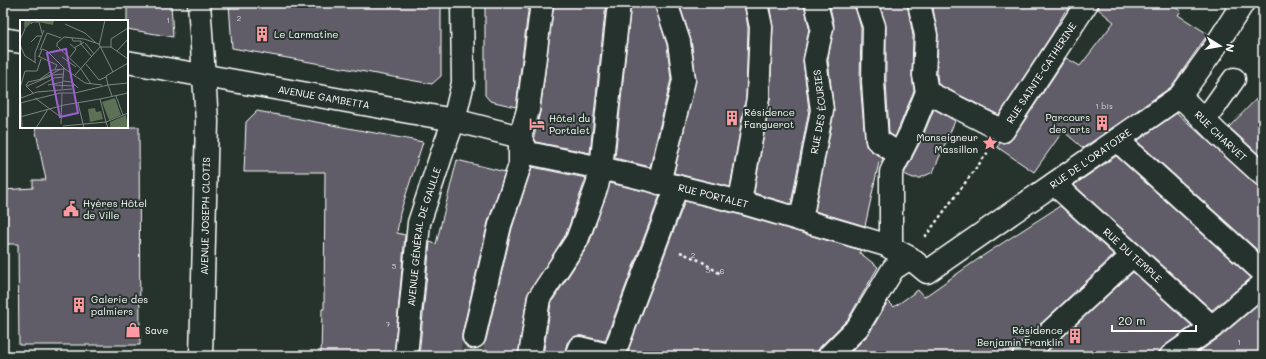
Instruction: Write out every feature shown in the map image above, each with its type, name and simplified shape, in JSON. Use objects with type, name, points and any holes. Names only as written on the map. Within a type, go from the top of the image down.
[{"type":"street","name":"AVENUE JOSEPH CLOTIS","points":[[199,3],[207,121],[201,356]]},
{"type":"street","name":"AVENUE GÉNÉRAL DE GAULLE","points":[[406,356],[420,223],[454,120],[463,83],[462,3]]},
{"type":"street","points":[[474,337],[500,225],[520,165],[520,138],[528,110],[542,3]]},
{"type":"street","points":[[530,356],[539,298],[578,240],[597,186],[601,168],[619,3]]},
{"type":"street","points":[[576,356],[579,348],[612,356],[655,241],[668,184],[684,80],[680,42],[666,3]]},
{"type":"street","points":[[740,202],[758,98],[761,27],[756,3]]},
{"type":"street","name":"RUE DES ÉCURIES","points":[[801,220],[822,110],[815,60],[822,28],[816,3]]},
{"type":"street","points":[[866,3],[874,26],[872,82],[877,140],[900,154]]},
{"type":"street","points":[[891,248],[891,172],[927,92],[924,75],[926,35],[919,3]]},
{"type":"street","name":"RUE SAINTE-CATHERINE","points":[[927,92],[1003,131],[1087,3]]},
{"type":"street","name":"RUE DE L'ORATOIRE","points":[[910,258],[927,272],[1180,96],[1211,53],[1243,3]]},
{"type":"street","points":[[3,39],[20,42]]},
{"type":"street","name":"AVENUE GAMBETTA","points":[[128,62],[454,120],[520,138]]},
{"type":"street","points":[[1204,120],[1234,79]]},
{"type":"street","name":"RUE CHARVET","points":[[1180,96],[1263,174]]},
{"type":"street","name":"RUE PORTALET","points":[[520,138],[528,153],[601,168],[740,202],[886,245],[910,258]]},
{"type":"street","points":[[1117,140],[1263,272]]},
{"type":"street","name":"RUE DU TEMPLE","points":[[1056,183],[1061,190],[1212,327]]},
{"type":"street","points":[[1024,356],[1133,255]]},
{"type":"street","points":[[829,356],[858,327],[893,269],[910,258]]},
{"type":"street","points":[[1171,356],[1212,327],[1263,284]]},
{"type":"path","points":[[910,258],[988,151]]},
{"type":"path","points":[[655,241],[701,261],[722,275]]},
{"type":"building","points":[[127,3],[171,3],[173,37],[128,29]]},
{"type":"building","points":[[229,3],[441,3],[441,76],[432,84],[232,48]]},
{"type":"building","points":[[485,3],[529,3],[516,107],[490,101],[485,95]]},
{"type":"building","points":[[554,3],[606,3],[590,153],[536,142],[534,137],[540,112]]},
{"type":"building","points":[[631,3],[654,3],[667,45],[671,79],[650,167],[615,158]]},
{"type":"building","points":[[679,3],[744,3],[748,28],[746,97],[730,187],[674,173],[696,79],[691,40]]},
{"type":"building","points":[[769,3],[804,3],[809,28],[803,61],[809,110],[791,204],[754,193],[770,99],[773,27]]},
{"type":"building","points":[[829,3],[854,3],[861,28],[860,81],[865,141],[866,146],[870,150],[883,159],[881,163],[879,162],[865,226],[815,211],[834,112],[828,60],[834,25]]},
{"type":"building","points":[[879,3],[907,3],[913,36],[912,75],[914,91],[895,137],[889,133],[886,81],[886,26]]},
{"type":"building","points":[[932,3],[1070,3],[1052,34],[999,115],[938,84],[938,35]]},
{"type":"building","points":[[1099,3],[1169,3],[1181,11],[1178,15],[1208,34],[1171,87],[1083,148],[1063,131],[1034,172],[997,147],[1000,143],[1009,142],[1013,138],[1066,58],[1080,66],[1114,22],[1098,9]]},
{"type":"building","points":[[1263,92],[1263,158],[1229,127]]},
{"type":"building","points":[[934,109],[955,121],[933,172],[920,178],[913,178],[904,174],[922,138]]},
{"type":"building","points":[[257,111],[423,142],[400,213],[397,233],[405,235],[394,356],[321,356],[322,309],[324,309],[325,172],[244,172],[246,122]]},
{"type":"building","points":[[1177,113],[1255,184],[1263,187],[1263,255],[1137,141]]},
{"type":"building","points":[[139,127],[140,345],[19,345],[18,244],[3,244],[3,190],[33,188],[33,180],[46,180],[35,128]]},
{"type":"building","points":[[1116,156],[1251,278],[1212,310],[1074,185]]},
{"type":"building","points":[[457,160],[505,172],[488,222],[462,334],[462,340],[465,346],[472,349],[478,349],[483,346],[486,340],[512,228],[532,167],[586,178],[566,234],[527,296],[518,356],[419,356],[430,242],[436,244]]},
{"type":"building","points":[[610,183],[660,195],[605,341],[576,336],[571,338],[567,343],[564,356],[543,356],[551,303],[589,244]]},
{"type":"building","points":[[685,201],[737,214],[860,250],[860,253],[878,267],[848,319],[820,347],[817,352],[817,356],[626,356]]},
{"type":"building","points":[[1060,206],[1114,255],[1016,347],[1012,352],[1012,356],[847,356],[869,334],[888,301],[894,307],[918,290],[924,297],[984,255]]},
{"type":"building","points":[[1133,272],[1192,326],[1164,346],[1160,350],[1159,356],[1042,356]]},
{"type":"building","points":[[1263,300],[1263,356],[1193,356],[1220,337]]},
{"type":"tunnel","points":[[471,356],[474,337]]},
{"type":"place","name":"Le Larmatine","points":[[262,34]]},
{"type":"place","name":"Résidence Fanguerot","points":[[732,118]]},
{"type":"place","name":"Parcours des arts","points":[[1102,123]]},
{"type":"place","name":"Hôtel du Portalet","points":[[537,124]]},
{"type":"place","name":"Monseigneur Massillon","points":[[990,143]]},
{"type":"place","name":"Hyères Hôtel de Ville","points":[[71,209]]},
{"type":"place","name":"Galerie des palmiers","points":[[79,305]]},
{"type":"place","name":"Save","points":[[133,330]]},
{"type":"place","name":"Résidence Benjamin Franklin","points":[[1075,336]]}]
